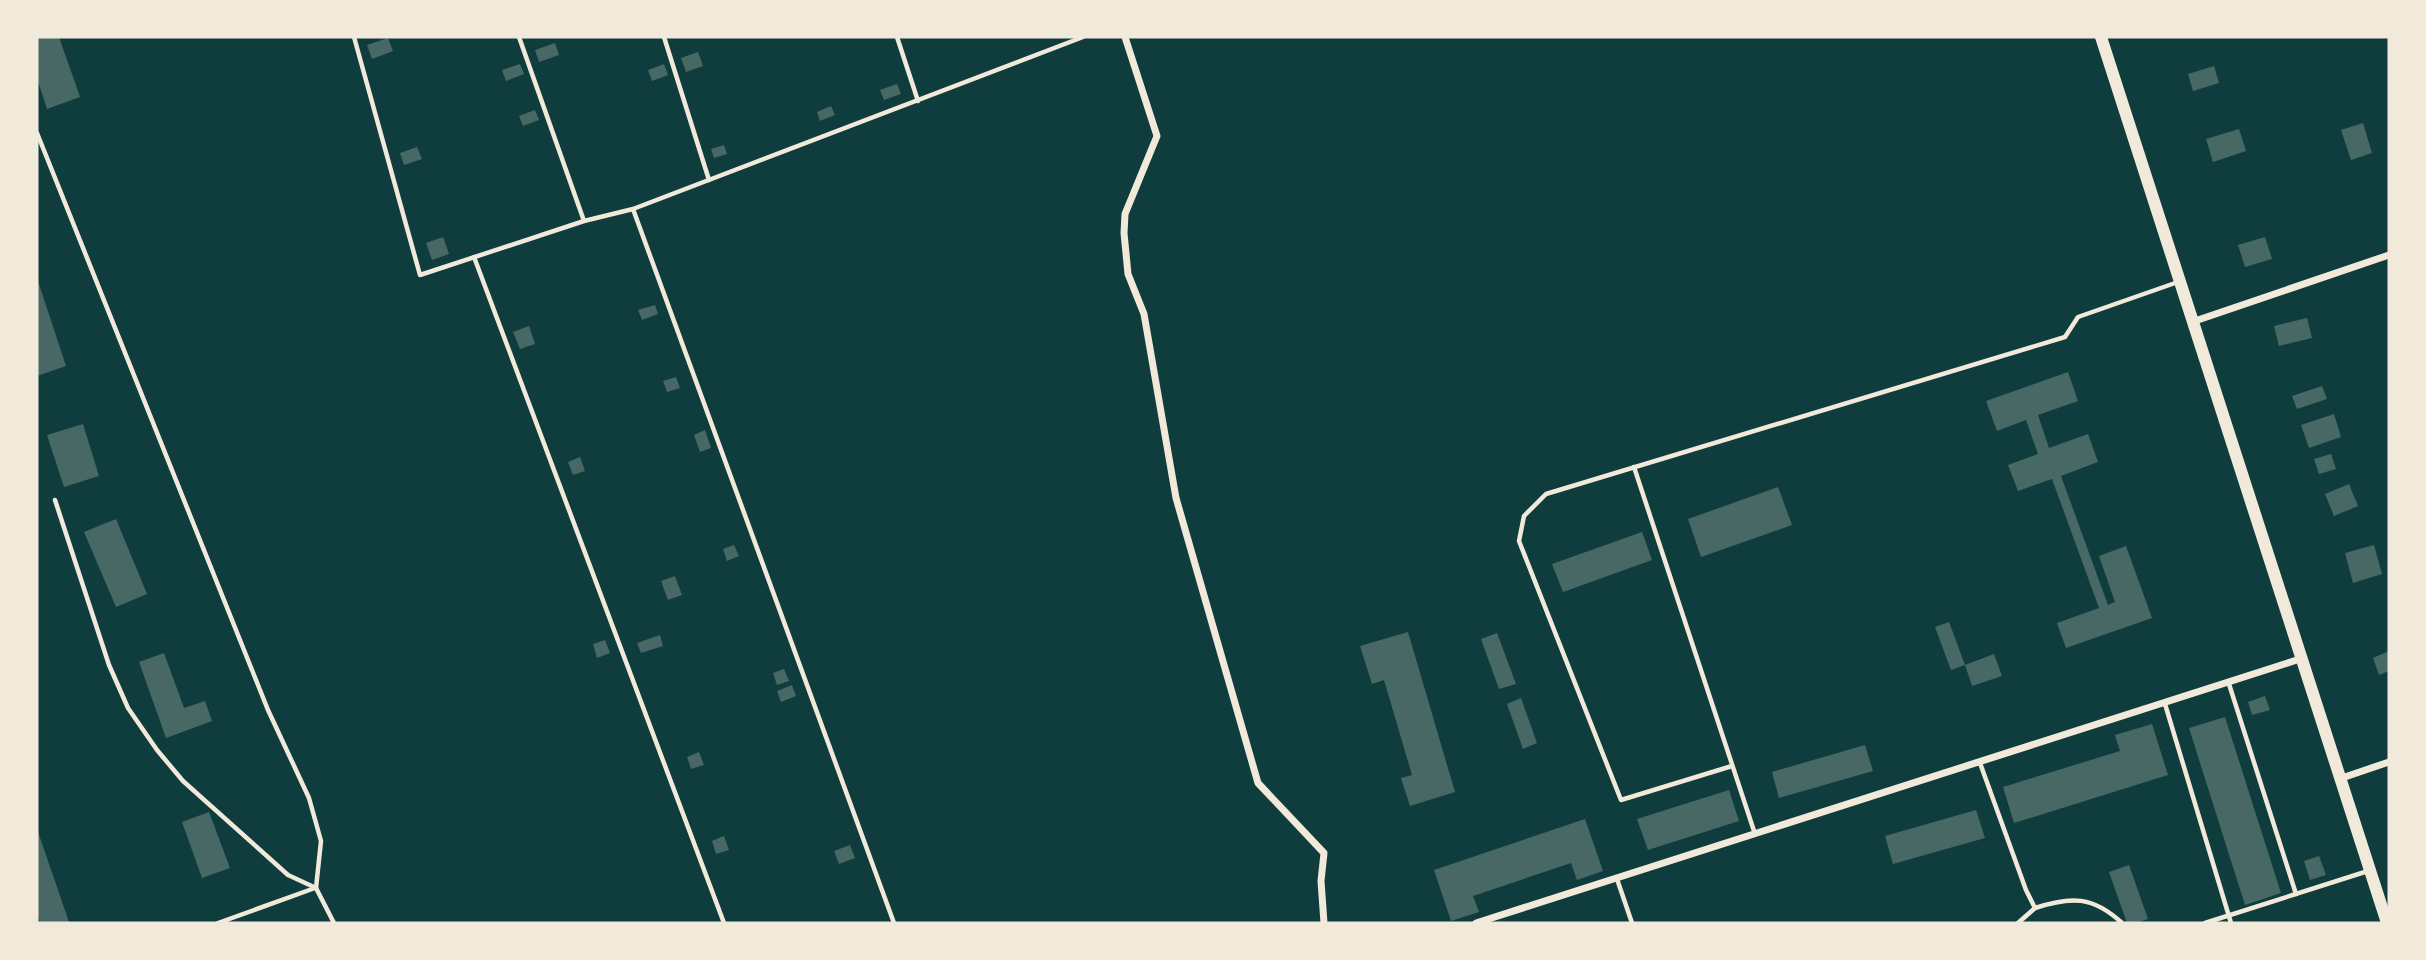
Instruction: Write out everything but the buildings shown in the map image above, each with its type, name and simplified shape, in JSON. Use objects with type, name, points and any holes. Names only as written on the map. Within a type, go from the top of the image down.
[{"type":"street","points":[[1125,37],[1157,136],[1125,214],[1128,274],[1144,314],[1176,498],[1258,783],[1324,853],[1321,881],[1324,923]]},
{"type":"street","points":[[2101,37],[2387,923]]},
{"type":"street","points":[[2192,322],[2389,255]]},
{"type":"street","points":[[1476,923],[2229,684],[2300,659]]},
{"type":"street","points":[[2340,779],[2389,762]]},
{"type":"lane","points":[[354,37],[421,275],[584,221],[633,209],[1083,37]]},
{"type":"lane","points":[[519,37],[584,221]]},
{"type":"lane","points":[[664,37],[709,180]]},
{"type":"lane","points":[[897,37],[918,101]]},
{"type":"lane","points":[[37,133],[268,710],[309,798],[321,841],[316,888],[334,923]]},
{"type":"lane","points":[[633,209],[894,923]]},
{"type":"lane","points":[[474,257],[724,923]]},
{"type":"lane","points":[[1732,766],[1621,800],[1519,541],[1524,516],[1546,494],[2065,337],[2078,317],[2178,282]]},
{"type":"lane","points":[[1634,467],[1755,835]]},
{"type":"lane","points":[[55,500],[109,665],[128,708],[157,750],[183,781],[288,875],[316,888]]},
{"type":"lane","points":[[2229,684],[2296,894]]},
{"type":"lane","points":[[2165,704],[2231,923]]},
{"type":"lane","points":[[1980,763],[2035,908]]},
{"type":"lane","points":[[2205,923],[2370,870]]},
{"type":"lane","points":[[1617,879],[1632,923]]},
{"type":"lane","points":[[218,923],[316,888]]},
{"type":"lane","points":[[2018,923],[2035,908],[2057,901],[2084,900],[2106,908],[2122,923]]}]
